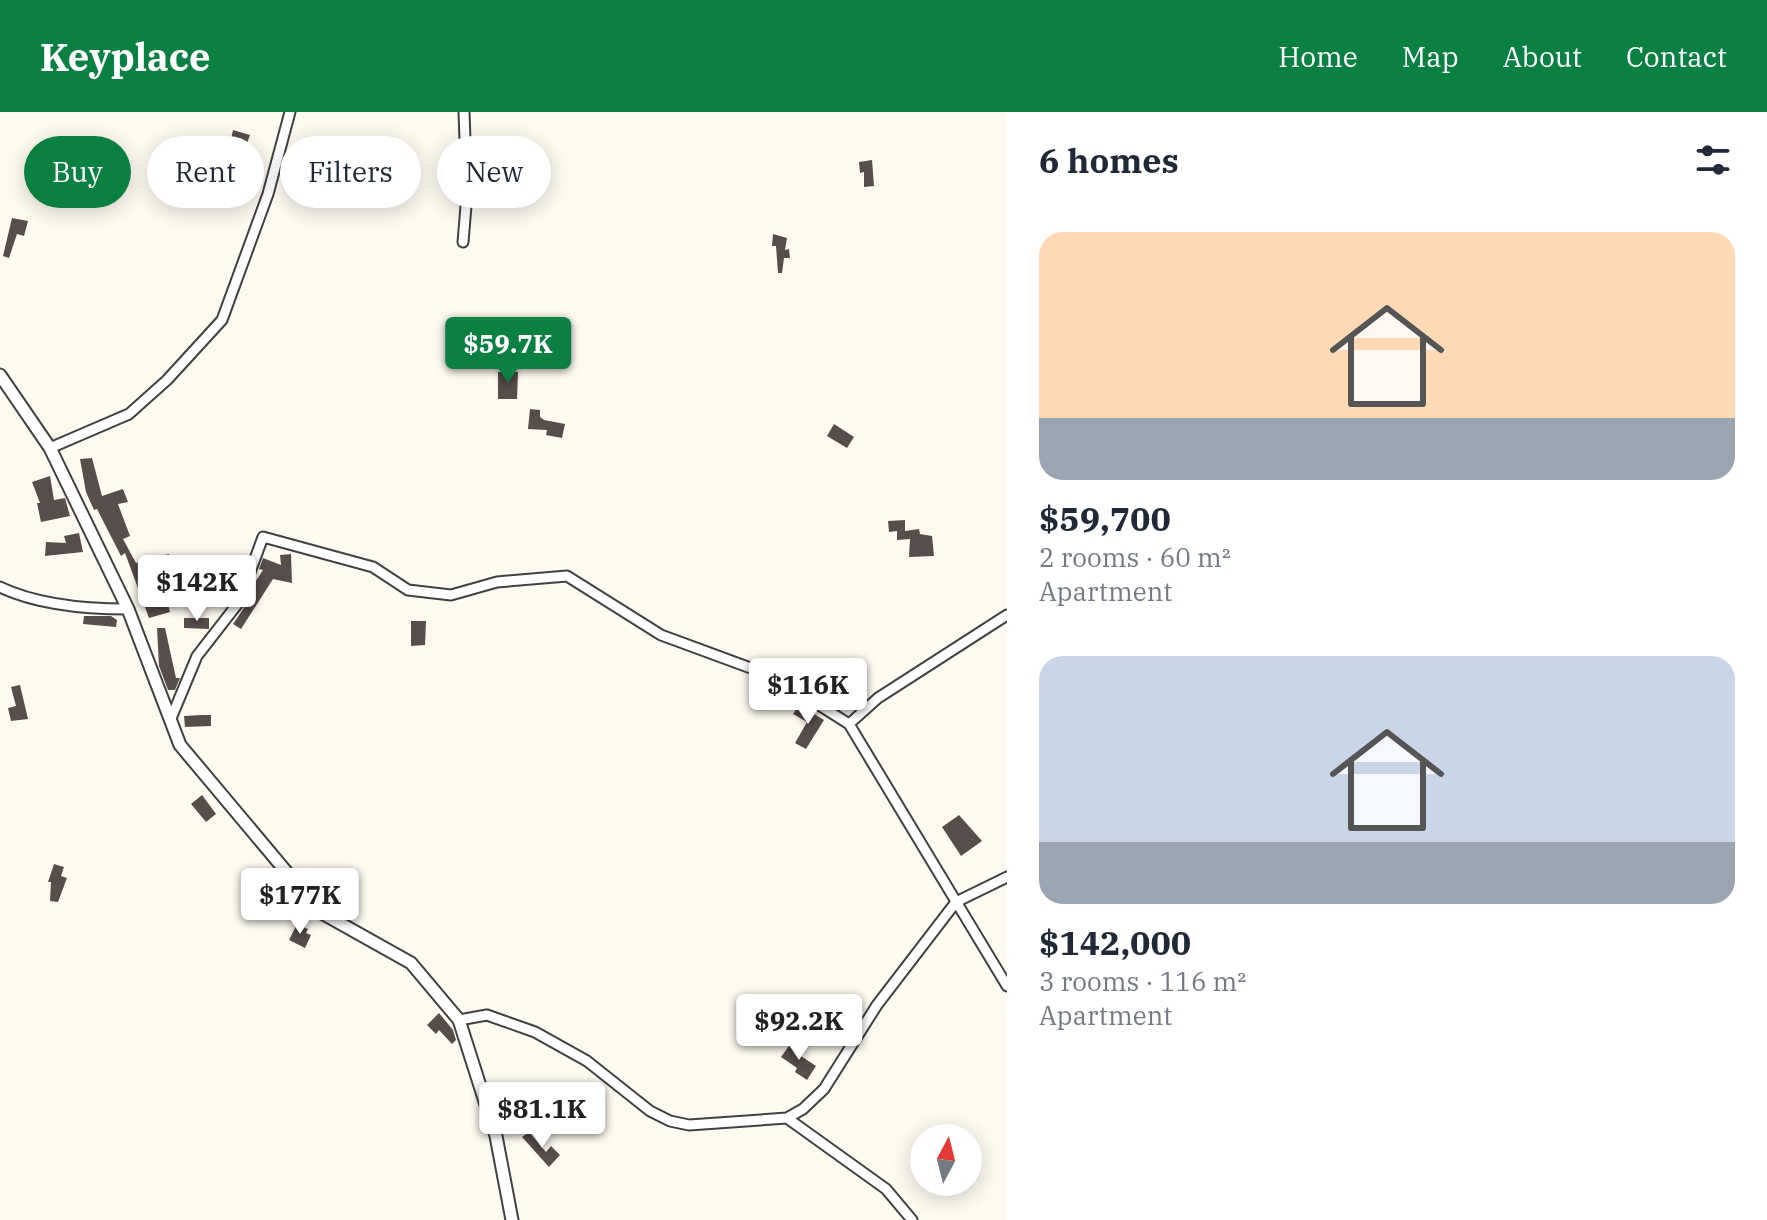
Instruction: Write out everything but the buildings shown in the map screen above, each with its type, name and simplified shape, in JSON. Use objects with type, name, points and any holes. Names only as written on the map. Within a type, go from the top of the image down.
[{"type":"street","points":[[50,448],[129,414],[167,380],[222,320],[268,194],[290,112]]},
{"type":"street","points":[[463,242],[467,194],[464,112]]},
{"type":"street","points":[[0,375],[50,448],[128,609],[172,716],[180,745],[320,912],[411,963],[459,1020],[496,1136],[512,1220]]},
{"type":"street","points":[[172,716],[197,656],[239,602],[263,537],[373,567],[408,590],[451,595],[497,582],[567,576],[661,635],[775,677],[849,724],[1007,986]]},
{"type":"street","points":[[0,587],[21,597],[98,609],[128,609]]},
{"type":"street","points":[[849,724],[878,698],[1007,615]]},
{"type":"street","points":[[459,1020],[487,1015],[535,1032],[587,1061],[650,1111],[670,1121],[689,1125],[787,1118],[803,1109],[824,1089],[877,1005],[956,902],[1007,877]]},
{"type":"street","points":[[787,1118],[886,1189],[912,1220]]}]
